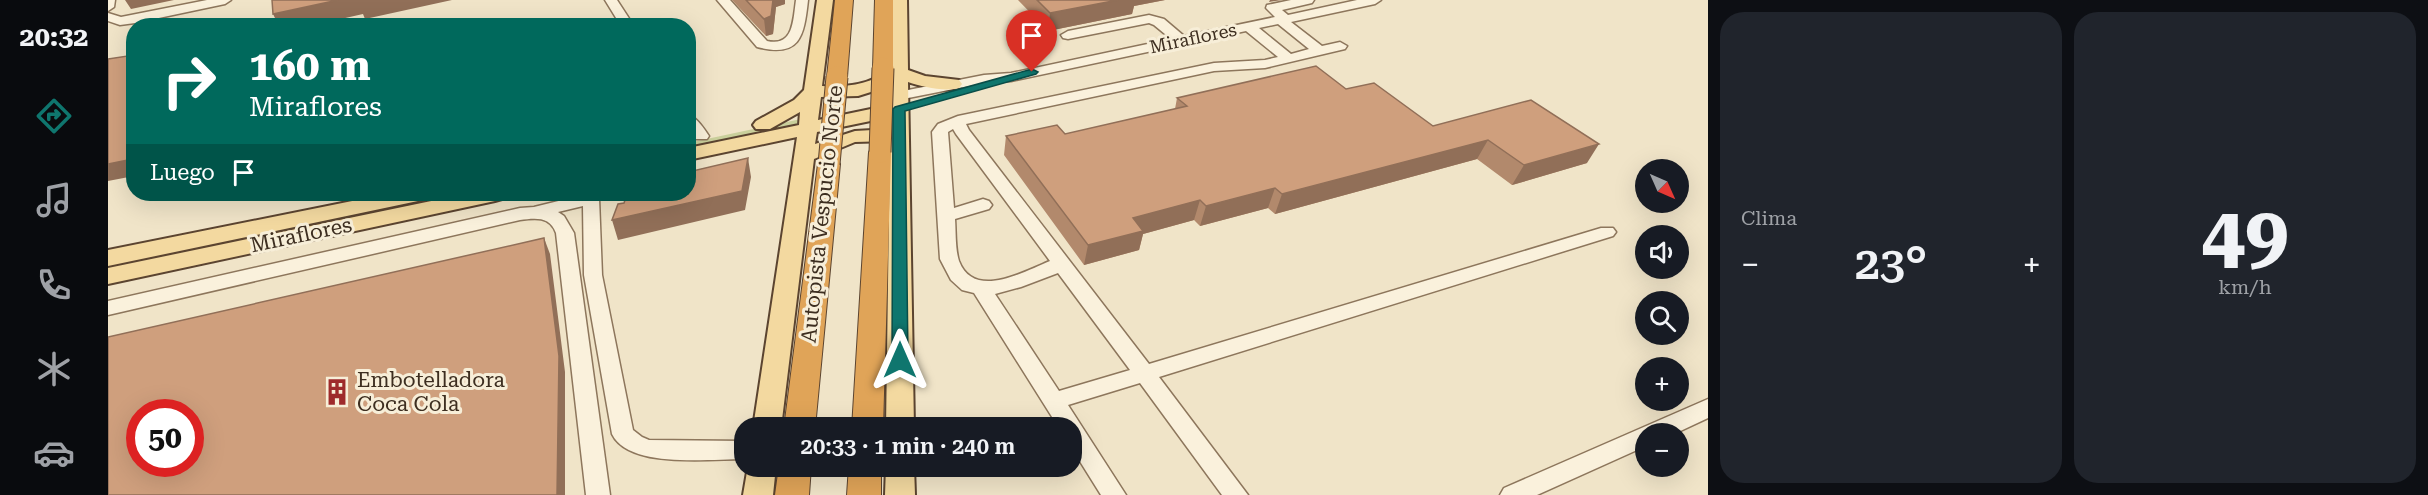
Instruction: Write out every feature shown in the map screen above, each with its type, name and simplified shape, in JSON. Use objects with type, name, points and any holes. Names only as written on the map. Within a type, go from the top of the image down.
[{"type":"highway","name":"Autopista Vespucio Norte","points":[[800,417],[817,163],[837,77],[844,0]]},
{"type":"highway","points":[[868,417],[890,145],[890,70],[884,0]]},
{"type":"highway","points":[[792,495],[794,477]]},
{"type":"highway","points":[[864,495],[865,477]]},
{"type":"main road","points":[[817,163],[810,122],[825,0]]},
{"type":"main road","points":[[817,163],[759,133],[801,104],[813,91],[846,92],[888,80],[899,0]]},
{"type":"main road","points":[[890,70],[922,81],[953,84]]},
{"type":"main road","points":[[890,70],[898,102],[890,145],[900,417]]},
{"type":"main road","name":"Miraflores","points":[[696,152],[759,133],[898,102]]},
{"type":"main road","name":"Miraflores","points":[[696,137],[759,133]]},
{"type":"main road","points":[[769,417],[818,150],[838,142],[874,135],[890,145]]},
{"type":"main road","name":"Miraflores","points":[[108,258],[384,201]]},
{"type":"main road","name":"Miraflores","points":[[108,276],[462,201]]},
{"type":"main road","points":[[758,495],[760,477]]},
{"type":"main road","points":[[900,477],[900,495]]},
{"type":"street","points":[[108,7],[110,0]]},
{"type":"street","points":[[140,18],[225,0]]},
{"type":"street","points":[[611,0],[623,18]]},
{"type":"street","points":[[723,0],[762,44],[770,47],[789,44],[796,38],[802,0]]},
{"type":"street","points":[[1308,0],[1272,8],[1319,51]]},
{"type":"street","name":"Miraflores","points":[[898,102],[953,84],[1011,77],[1376,0]]},
{"type":"street","points":[[108,17],[120,21],[126,20]]},
{"type":"street","points":[[1068,35],[1149,19],[1159,22],[1182,41]]},
{"type":"street","points":[[1249,27],[1288,58]]},
{"type":"street","points":[[1064,417],[982,290],[960,278],[952,267],[940,132],[943,127],[958,121],[1214,67],[1255,66],[1340,46]]},
{"type":"street","name":"Miraflores","points":[[898,102],[986,86],[1011,77]]},
{"type":"street","points":[[958,121],[961,131],[1236,495]]},
{"type":"street","points":[[108,308],[579,201]]},
{"type":"street","points":[[591,201],[593,275],[623,434],[634,444],[649,449],[734,450]]},
{"type":"street","points":[[946,216],[983,206]]},
{"type":"street","points":[[536,212],[551,214],[559,220],[565,233],[598,495]]},
{"type":"street","points":[[1054,401],[1607,232]]},
{"type":"street","points":[[982,290],[997,288],[1061,264]]},
{"type":"street","points":[[1675,423],[1708,408]]},
{"type":"street","points":[[1512,495],[1635,441]]},
{"type":"street","points":[[1082,445],[1114,495]]},
{"type":"green space","points":[[801,119],[801,128],[696,150],[696,141]]},
{"type":"green space","points":[[411,201],[456,201],[108,274],[108,264]]},
{"type":"building","points":[[272,0],[338,0],[273,14]]},
{"type":"building","points":[[746,0],[773,0],[771,16],[764,19]]},
{"type":"building","points":[[1037,0],[1118,0],[1050,13]]},
{"type":"building","points":[[126,56],[126,160],[108,164],[108,59]]},
{"type":"building","points":[[1316,66],[1346,89],[1374,83],[1433,126],[1531,100],[1599,144],[1524,165],[1488,140],[1282,194],[1275,188],[1206,206],[1200,200],[1133,218],[1143,231],[1088,245],[1006,136],[1057,125],[1065,134],[1187,106],[1177,98]]},
{"type":"building","points":[[748,158],[742,191],[612,220],[618,204],[625,201],[696,201],[696,170]]},
{"type":"building","name":"Embotelladora Coca Cola","points":[[544,238],[559,356],[557,495],[108,495],[108,337]]},
{"type":"place","name":"Embotelladora Coca Cola","points":[[337,392]]},
{"type":"route","points":[[900,360],[899,109],[1032,72]]}]
